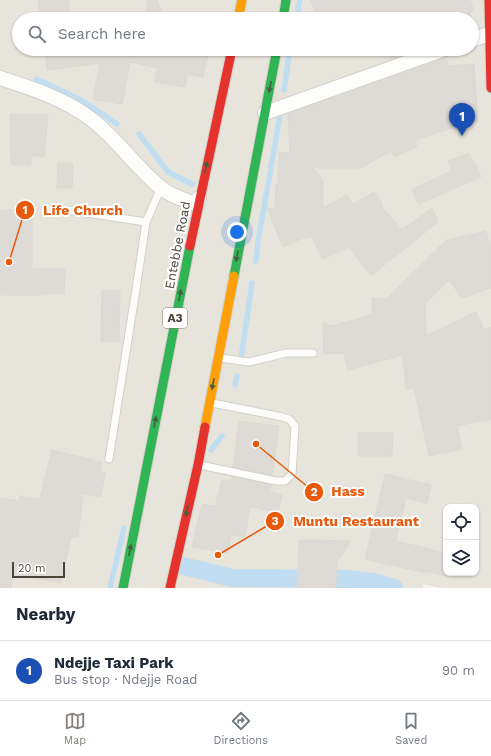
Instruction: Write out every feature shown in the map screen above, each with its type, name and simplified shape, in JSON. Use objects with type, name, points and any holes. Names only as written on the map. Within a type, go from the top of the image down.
[{"type":"main road","points":[[239,12],[242,0]]},
{"type":"main road","points":[[284,12],[286,0]]},
{"type":"main road","points":[[489,0],[491,88]]},
{"type":"main road","name":"Entebbe Road","points":[[123,588],[199,198],[230,56]]},
{"type":"main road","points":[[170,588],[198,465],[276,56]]},
{"type":"street","points":[[479,37],[490,33]]},
{"type":"street","points":[[265,113],[425,56]]},
{"type":"street","points":[[0,78],[24,86],[71,106],[111,136],[160,188],[173,196],[195,204],[199,198]]},
{"type":"lane","points":[[109,459],[146,222],[160,188]]},
{"type":"lane","points":[[67,210],[146,222]]},
{"type":"lane","points":[[218,358],[249,362],[286,353],[313,352]]},
{"type":"lane","points":[[198,465],[276,481],[285,481],[292,474],[295,426],[289,420],[278,416],[210,402]]},
{"type":"shaded area","points":[[0,0],[491,0],[491,588],[441,588],[423,584],[423,588],[0,588]]},
{"type":"building","points":[[38,0],[68,0],[69,12],[40,12]]},
{"type":"building","points":[[148,0],[157,0],[161,12],[145,12]]},
{"type":"building","points":[[311,0],[470,0],[474,11],[472,12],[315,12]]},
{"type":"building","points":[[46,56],[208,56],[203,77],[187,74],[185,87],[155,82],[157,68],[130,62],[122,104],[93,99],[100,63],[47,70]]},
{"type":"building","points":[[390,56],[400,56],[391,59]]},
{"type":"building","points":[[446,58],[449,66],[474,64],[478,121],[432,134],[414,141],[417,147],[394,157],[391,151],[361,168],[313,168],[323,180],[323,208],[347,195],[353,204],[374,192],[383,205],[381,206],[402,230],[432,208],[438,222],[371,276],[349,247],[323,259],[311,236],[306,239],[305,237],[283,247],[267,208],[275,208],[276,184],[278,185],[279,152],[290,153],[288,114],[314,104],[320,104],[319,103]]},
{"type":"building","points":[[10,114],[48,114],[44,157],[31,155],[31,165],[11,165]]},
{"type":"building","points":[[469,153],[474,164],[476,164],[481,177],[418,204],[412,189],[452,171],[448,161]]},
{"type":"building","points":[[58,163],[73,163],[72,188],[57,188]]},
{"type":"building","points":[[0,210],[32,210],[32,269],[65,269],[64,294],[0,295]]},
{"type":"building","points":[[486,231],[491,249],[491,288],[462,298],[449,280],[425,304],[426,336],[476,312],[484,330],[491,327],[491,419],[457,426],[462,449],[429,456],[414,388],[406,389],[403,355],[348,370],[344,353],[324,354],[323,323],[332,326],[372,315],[372,298],[387,298],[446,240]]},
{"type":"building","points":[[102,290],[120,290],[119,342],[101,342]]},
{"type":"building","points":[[239,421],[279,426],[272,475],[233,467]]},
{"type":"building","points":[[358,433],[393,433],[392,456],[358,456]]},
{"type":"building","points":[[52,450],[101,462],[101,472],[105,472],[101,497],[83,494],[78,537],[71,537],[61,583],[13,574],[11,588],[0,588],[0,498],[19,501],[20,496],[40,499]]},
{"type":"building","points":[[385,474],[431,485],[427,503],[406,498],[396,541],[443,552],[443,575],[427,571],[426,573],[365,559]]},
{"type":"building","points":[[232,477],[271,485],[270,492],[282,495],[278,513],[250,506],[245,537],[231,535],[228,553],[192,547],[202,504],[215,506],[222,480],[231,482]]},
{"type":"building","points":[[299,540],[351,541],[337,562],[336,588],[297,588]]},
{"type":"waterway","points":[[297,12],[300,0]]},
{"type":"waterway","points":[[284,90],[289,56]]},
{"type":"waterway","points":[[36,79],[81,100],[117,124]]},
{"type":"waterway","points":[[256,261],[280,115]]},
{"type":"waterway","points":[[139,134],[168,172],[192,184]]},
{"type":"waterway","points":[[241,358],[252,283]]},
{"type":"waterway","points":[[235,385],[237,376]]},
{"type":"waterway","points":[[211,450],[222,436]]},
{"type":"waterway","points":[[110,588],[124,528]]},
{"type":"waterway","points":[[183,566],[233,578],[346,579],[373,582],[394,588]]},
{"type":"traffic: fast","points":[[284,12],[286,0]]},
{"type":"traffic: fast","points":[[234,276],[276,56]]},
{"type":"traffic: fast","points":[[123,588],[190,246]]},
{"type":"traffic: slow","points":[[239,12],[242,0]]},
{"type":"traffic: slow","points":[[205,427],[234,276]]},
{"type":"traffic: jam","points":[[489,0],[491,88]]},
{"type":"traffic: jam","points":[[190,246],[231,56]]},
{"type":"traffic: jam","points":[[170,588],[198,465],[205,427]]},
{"type":"place","name":"Ndejje Taxi Park","points":[[462,136]]},
{"type":"place","name":"Life Church","points":[[9,262]]},
{"type":"place","name":"Hass","points":[[256,444]]},
{"type":"place","name":"Muntu Restaurant","points":[[218,555]]}]
